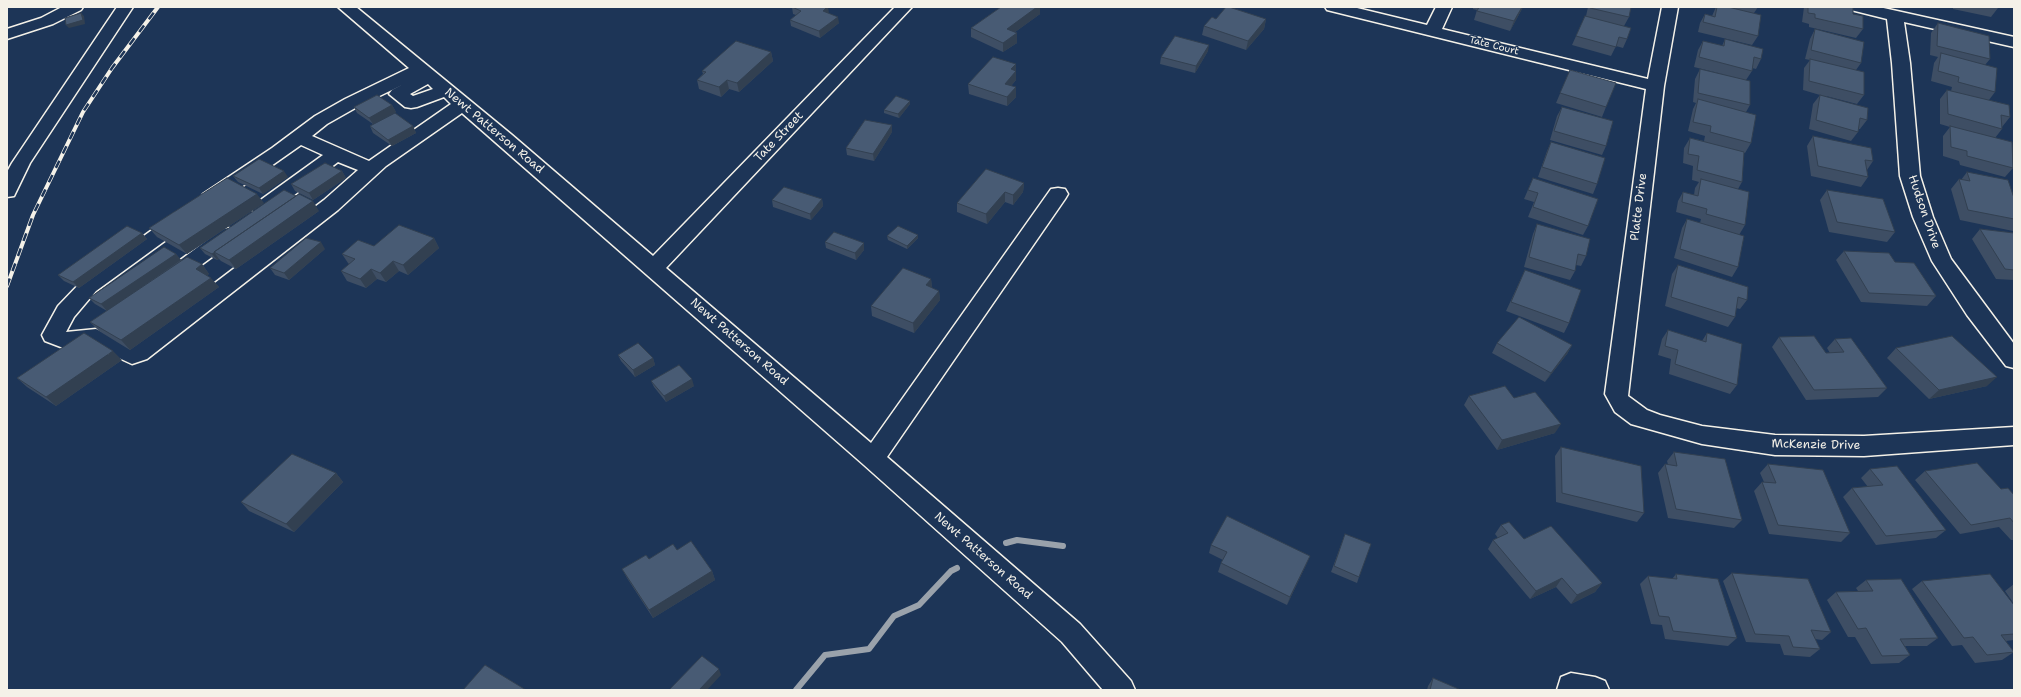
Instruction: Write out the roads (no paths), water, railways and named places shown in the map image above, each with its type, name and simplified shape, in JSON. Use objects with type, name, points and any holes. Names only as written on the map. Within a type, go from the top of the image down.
[{"type":"street","points":[[7,34],[46,21],[75,7]]},
{"type":"street","points":[[7,191],[25,157],[78,75],[125,7]]},
{"type":"street","name":"Newt Patterson Road","points":[[346,7],[463,104],[654,268],[1071,633],[1121,690]]},
{"type":"street","name":"Tate Street","points":[[654,268],[904,7]]},
{"type":"street","name":"Tate Court","points":[[1334,7],[1434,30],[1655,86]]},
{"type":"street","points":[[1434,30],[1444,7]]},
{"type":"street","name":"Platte Drive","points":[[1623,406],[1616,394],[1655,86],[1670,7]]},
{"type":"street","points":[[1857,7],[2014,42]]},
{"type":"street","name":"Hudson Drive","points":[[1895,16],[1901,63],[1910,176],[1923,217],[1942,261],[1974,310],[2014,360]]},
{"type":"street","points":[[433,79],[351,103],[321,120],[299,137],[200,205],[89,286],[66,312],[54,336],[66,341],[96,337],[132,356],[139,353],[331,205],[371,168],[463,104]]},
{"type":"street","points":[[299,137],[371,168]]},
{"type":"street","points":[[159,286],[336,154]]},
{"type":"street","points":[[872,458],[887,440],[1058,194]]},
{"type":"street","points":[[90,338],[109,324]]},
{"type":"street","name":"McKenzie Drive","points":[[1623,406],[1639,417],[1674,428],[1702,435],[1775,445],[1864,446],[2014,436]]},
{"type":"street","points":[[1571,690],[1571,686],[1595,690]]},
{"type":"waterway","points":[[1006,543],[1017,540],[1063,546]]},
{"type":"waterway","points":[[796,690],[825,655],[869,649],[894,616],[919,605],[951,571],[957,568]]},
{"type":"railway","points":[[7,286],[33,215],[83,112],[112,68],[158,7]]}]
